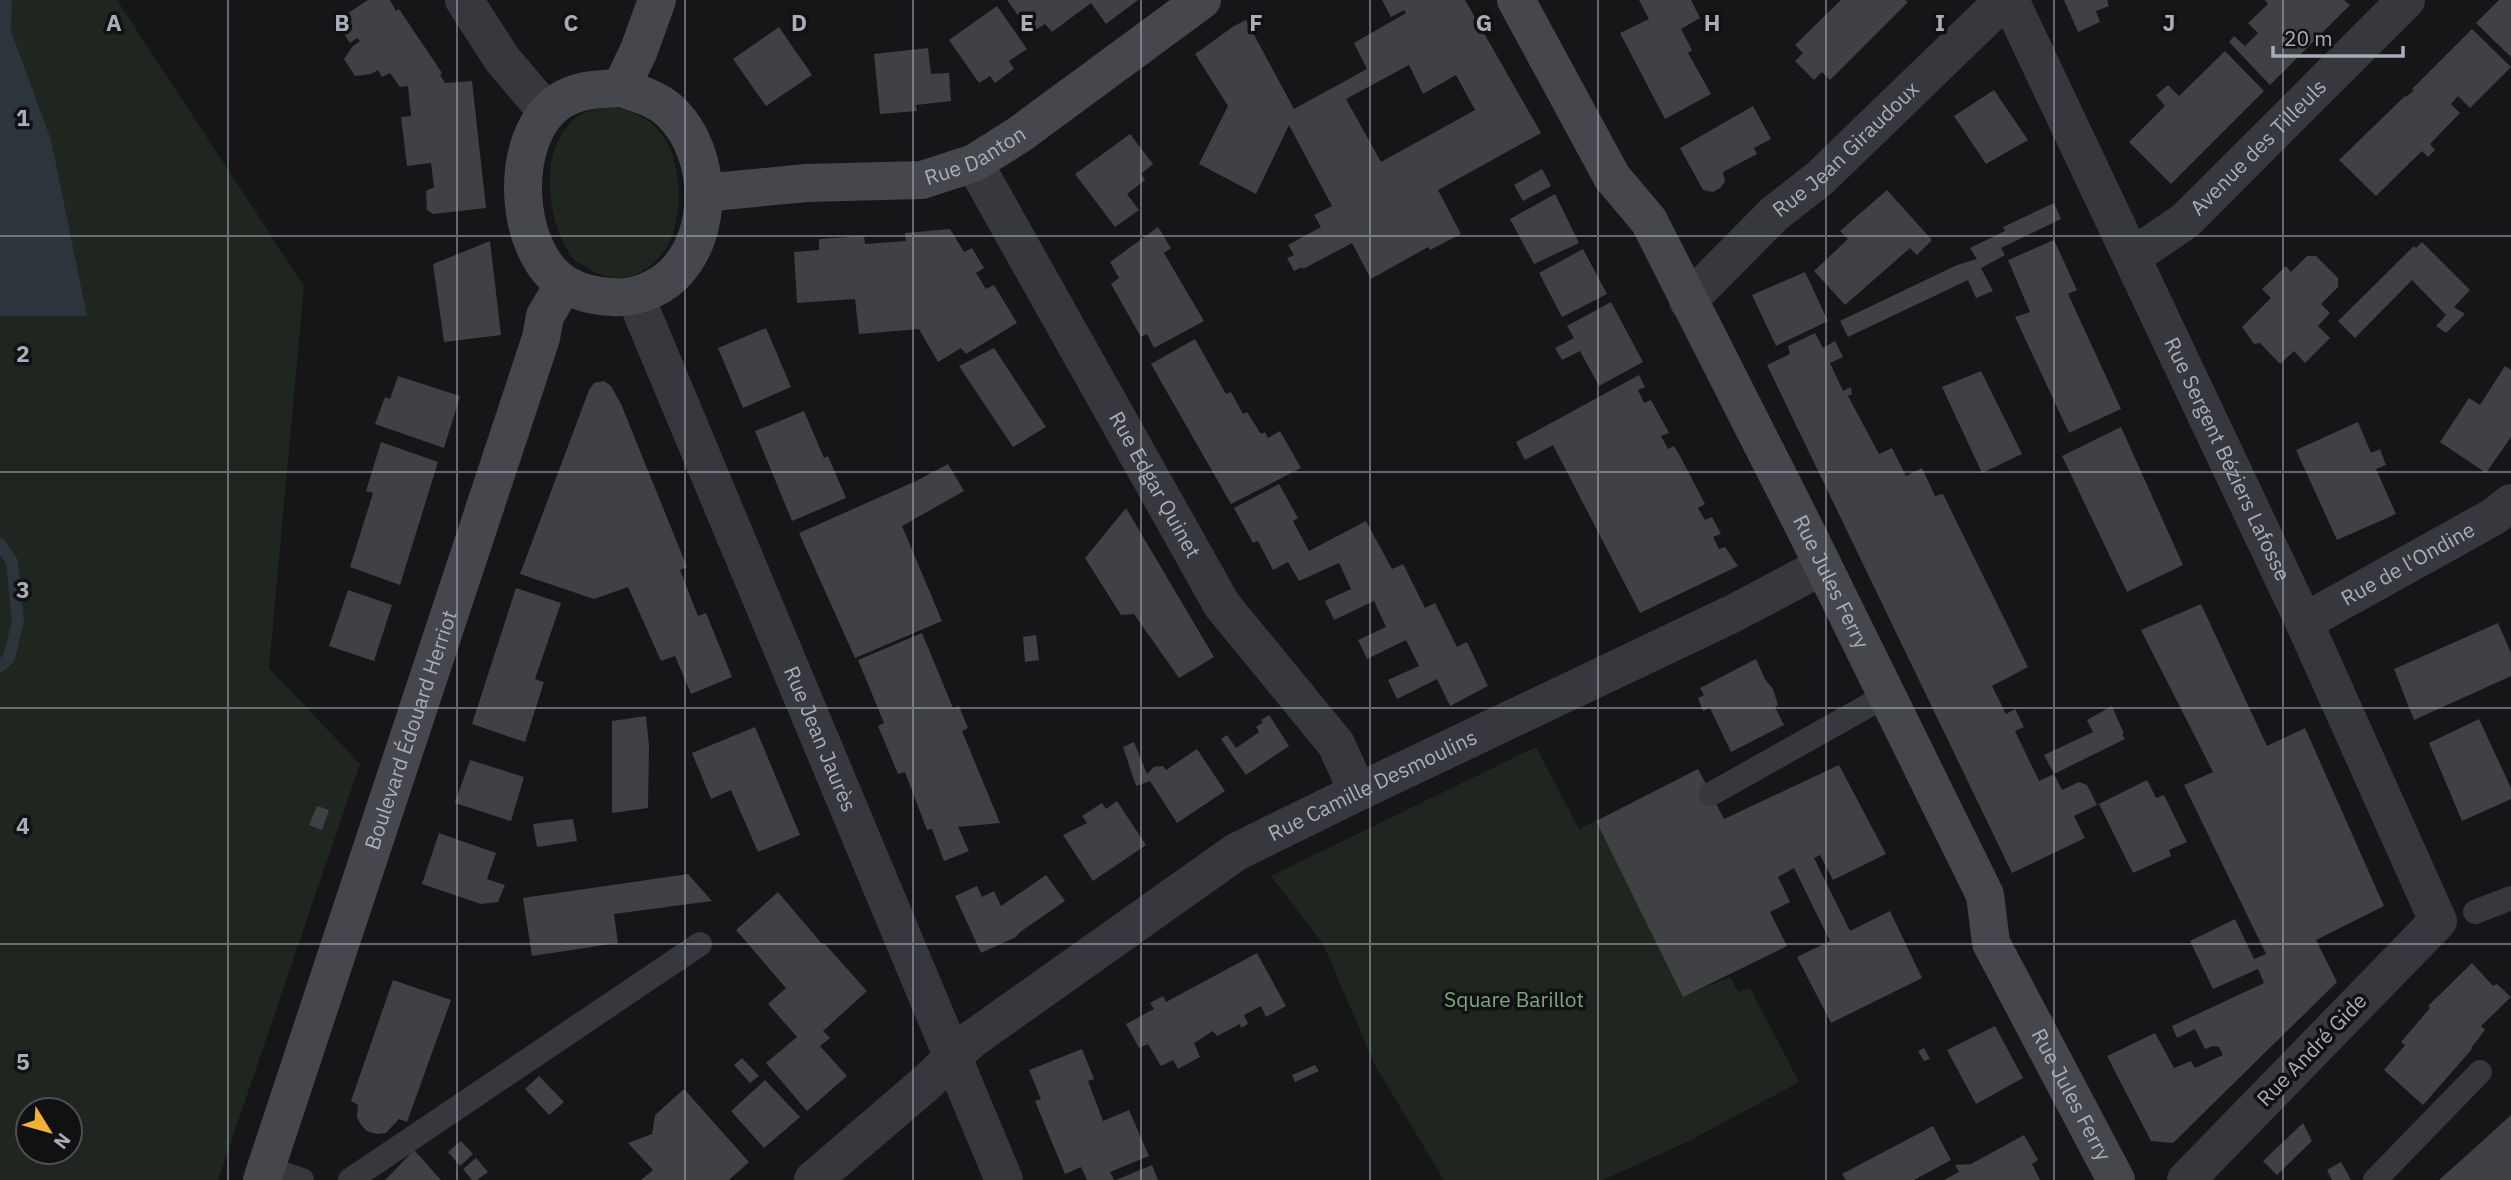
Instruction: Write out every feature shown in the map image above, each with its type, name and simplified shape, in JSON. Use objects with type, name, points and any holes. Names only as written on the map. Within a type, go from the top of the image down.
[{"type":"street","points":[[464,0],[502,59],[547,112]]},
{"type":"street","points":[[621,88],[639,50],[657,0]]},
{"type":"street","name":"Rue Danton","points":[[704,193],[806,183],[922,180],[974,163],[1020,134],[1202,0]]},
{"type":"street","name":"Rue Jules Ferry","points":[[1516,0],[1612,177],[1649,221],[1985,895],[1992,943],[2116,1180]]},
{"type":"street","name":"Rue Jean Giraudoux","points":[[1688,301],[1774,214],[1820,178],[2004,0]]},
{"type":"street","name":"Rue Sergent Béziers Lafosse","points":[[2010,0],[2304,622],[2438,920]]},
{"type":"street","name":"Avenue des Tilleuls","points":[[2132,257],[2185,221],[2406,0]]},
{"type":"street","points":[[621,88],[647,96],[672,112],[690,136],[701,165],[704,193],[701,222],[693,246],[674,274],[649,290],[621,298],[591,295],[564,284],[545,264],[531,236],[522,181],[526,151],[538,121],[547,112],[560,101],[587,89],[621,88]]},
{"type":"street","name":"Rue Edgar Quinet","points":[[974,163],[1222,605],[1336,744],[1358,792]]},
{"type":"street","name":"Boulevard Édouard Herriot","points":[[264,1174],[541,338],[545,316],[564,284]]},
{"type":"street","name":"Rue Jean Jaurès","points":[[635,296],[1004,1180]]},
{"type":"street","name":"Rue de l'Ondine","points":[[2304,622],[2493,517],[2511,503]]},
{"type":"street","name":"Rue Camille Desmoulins","points":[[813,1180],[982,1032],[1236,852],[1732,614],[1823,566]]},
{"type":"street","name":"Rue André Gide","points":[[2186,1180],[2438,920]]},
{"type":"lane","points":[[1711,794],[1886,695]]},
{"type":"lane","points":[[2475,912],[2511,898]]},
{"type":"lane","points":[[350,1180],[700,944]]},
{"type":"lane","points":[[2375,1180],[2480,1072]]},
{"type":"lane","points":[[264,1174],[302,1180]]},
{"type":"green space","points":[[0,0],[117,0],[304,286],[269,668],[360,764],[218,1180],[0,1180]]},
{"type":"green space","points":[[613,107],[645,119],[665,139],[672,153],[679,188],[676,223],[664,251],[647,268],[628,277],[618,278],[597,273],[571,256],[556,222],[550,186],[555,149],[562,133],[582,114]]},
{"type":"green space","name":"Square Barillot","points":[[1536,747],[1579,829],[1596,821],[1683,996],[1730,977],[1738,992],[1750,988],[1799,1082],[1689,1141],[1603,1180],[1444,1180],[1376,1067],[1323,944],[1271,876]]},
{"type":"shaded area","points":[[0,0],[12,0],[11,31],[51,140],[87,316],[0,316]]},
{"type":"building","points":[[368,0],[390,0],[396,11],[399,9],[442,73],[440,75],[445,83],[472,81],[486,208],[433,214],[427,210],[426,191],[434,187],[431,163],[407,166],[401,117],[411,116],[408,86],[400,87],[390,73],[382,77],[378,70],[371,74],[355,76],[344,59],[360,41],[357,38],[350,43],[336,21]]},
{"type":"building","points":[[1007,0],[1138,0],[1106,24],[1091,3],[1052,32],[1045,24],[1031,33]]},
{"type":"building","points":[[1382,0],[1465,0],[1541,133],[1438,190],[1461,234],[1430,250],[1428,247],[1371,279],[1352,243],[1303,269],[1302,267],[1294,271],[1287,258],[1294,255],[1288,245],[1321,227],[1314,215],[1332,206],[1289,125],[1256,194],[1199,164],[1228,106],[1195,54],[1246,20],[1294,109],[1367,69],[1354,43],[1406,13],[1404,10],[1391,17]],"holes":[[[1409,65],[1423,94],[1456,75],[1475,110],[1381,162],[1346,99]]]},
{"type":"building","points":[[1639,0],[1691,0],[1700,18],[1681,29],[1692,50],[1688,53],[1711,94],[1665,119],[1620,33],[1649,19]]},
{"type":"building","points":[[1841,0],[1908,2],[1830,80],[1822,72],[1814,80],[1795,61],[1803,53],[1795,45]]},
{"type":"building","points":[[2064,0],[2107,0],[2109,6],[2096,11],[2100,22],[2078,32]]},
{"type":"building","points":[[2265,0],[2344,0],[2350,5],[2270,85],[2229,42],[2234,36],[2245,46],[2258,33],[2248,23],[2268,4]]},
{"type":"building","points":[[2499,0],[2511,0],[2511,57],[2476,23]]},
{"type":"building","points":[[997,6],[1027,49],[1009,61],[1014,69],[995,83],[990,76],[979,83],[949,40]]},
{"type":"building","points":[[779,27],[812,75],[766,106],[733,59]]},
{"type":"building","points":[[2472,29],[2511,67],[2470,108],[2458,96],[2451,104],[2460,113],[2430,144],[2435,150],[2428,157],[2422,151],[2376,196],[2339,160],[2414,90],[2412,89]]},
{"type":"building","points":[[928,48],[931,74],[949,73],[951,101],[916,105],[917,111],[880,114],[874,54]]},
{"type":"building","points":[[2225,51],[2264,91],[2171,184],[2129,142],[2165,106],[2156,95],[2168,85],[2179,96]]},
{"type":"building","points":[[1994,90],[2028,140],[1986,164],[1954,116]]},
{"type":"building","points":[[1753,106],[1771,139],[1754,148],[1757,154],[1723,172],[1725,182],[1720,188],[1713,192],[1703,190],[1680,148]]},
{"type":"building","points":[[1130,134],[1153,164],[1141,174],[1145,180],[1127,194],[1139,210],[1115,227],[1075,174]]},
{"type":"building","points":[[1542,169],[1551,186],[1523,201],[1514,185]]},
{"type":"building","points":[[1887,190],[1932,240],[1917,255],[1910,248],[1845,305],[1814,271],[1848,239],[1840,231]]},
{"type":"building","points":[[1555,194],[1579,243],[1534,264],[1510,219]]},
{"type":"building","points":[[2054,203],[2061,219],[2001,248],[2005,255],[1981,268],[1993,291],[1976,298],[1968,280],[1848,337],[1840,321],[1957,265],[1977,259],[1970,248],[2005,231],[2003,227]]},
{"type":"building","points":[[1158,227],[1171,248],[1164,253],[1204,321],[1154,348],[1147,334],[1141,337],[1111,284],[1119,278],[1110,262]]},
{"type":"building","points":[[950,229],[964,252],[972,248],[984,268],[976,273],[986,289],[994,285],[1017,323],[966,354],[961,348],[938,362],[919,329],[859,334],[855,299],[797,303],[794,252],[819,250],[819,239],[864,236],[865,244],[906,241],[905,233]]},
{"type":"building","points":[[2054,240],[2077,290],[2068,294],[2121,409],[2069,433],[2015,317],[2030,312],[2008,260]]},
{"type":"building","points":[[490,241],[501,335],[444,342],[433,264]]},
{"type":"building","points":[[2422,242],[2470,290],[2454,307],[2465,314],[2446,333],[2436,326],[2446,315],[2412,280],[2355,338],[2338,321],[2414,246],[2416,248]]},
{"type":"building","points":[[1583,249],[1607,294],[1562,317],[1539,273]]},
{"type":"building","points":[[2307,256],[2316,256],[2338,278],[2338,287],[2321,304],[2330,313],[2318,326],[2330,338],[2305,363],[2294,351],[2280,364],[2260,343],[2254,344],[2242,327],[2271,298],[2262,289],[2286,266],[2291,272]]},
{"type":"building","points":[[1805,272],[1828,321],[1776,346],[1752,295]]},
{"type":"building","points":[[1611,302],[1643,362],[1599,386],[1580,351],[1562,360],[1555,348],[1574,338],[1567,326]]},
{"type":"building","points":[[766,328],[791,387],[743,408],[718,348]]},
{"type":"building","points":[[1815,333],[1823,348],[1835,341],[1843,357],[1830,363],[1843,391],[1851,387],[1852,394],[1848,396],[1879,454],[1892,448],[1906,476],[1922,468],[1935,496],[1943,494],[2028,667],[1992,686],[2006,714],[2015,709],[2024,727],[2015,731],[2039,781],[2054,774],[2062,790],[2079,782],[2087,785],[2097,805],[2074,816],[2085,838],[2012,873],[1767,365],[1790,354],[1788,346]]},
{"type":"building","points":[[1195,339],[1226,394],[1231,392],[1243,414],[1247,412],[1261,434],[1265,432],[1268,438],[1280,431],[1301,468],[1231,504],[1151,364]]},
{"type":"building","points":[[994,348],[1046,427],[1013,447],[959,366]]},
{"type":"building","points":[[2505,366],[2511,370],[2511,437],[2486,473],[2440,442],[2469,398],[2480,405]]},
{"type":"building","points":[[1981,371],[2022,454],[1982,473],[1942,387]]},
{"type":"building","points":[[1639,375],[1645,387],[1638,390],[1644,403],[1651,400],[1669,433],[1661,436],[1668,449],[1674,446],[1705,504],[1698,508],[1705,520],[1712,517],[1721,534],[1713,537],[1719,549],[1725,547],[1738,566],[1640,613],[1553,445],[1525,460],[1516,442]]},
{"type":"building","points":[[398,376],[460,396],[444,448],[375,424],[385,397],[390,399]]},
{"type":"building","points":[[604,381],[611,386],[621,404],[687,567],[680,570],[698,616],[706,613],[732,677],[691,694],[675,656],[661,661],[628,587],[594,599],[520,574],[589,390],[594,383]]},
{"type":"building","points":[[804,411],[824,458],[828,456],[846,498],[792,521],[755,431]]},
{"type":"building","points":[[2358,422],[2371,453],[2380,449],[2386,465],[2376,469],[2396,514],[2337,540],[2296,450]]},
{"type":"building","points":[[2121,427],[2183,565],[2127,592],[2062,456]]},
{"type":"building","points":[[381,442],[438,462],[400,585],[350,567],[373,493],[366,491]]},
{"type":"building","points":[[948,464],[964,491],[902,526],[942,621],[855,658],[799,533]]},
{"type":"building","points":[[1279,484],[1298,518],[1293,521],[1309,551],[1366,521],[1392,569],[1403,564],[1425,608],[1435,603],[1457,647],[1467,642],[1488,686],[1450,706],[1437,679],[1397,699],[1388,680],[1419,666],[1406,640],[1367,659],[1358,640],[1386,627],[1374,601],[1334,620],[1325,601],[1351,589],[1339,563],[1299,581],[1288,562],[1273,570],[1258,541],[1253,543],[1234,508]]},
{"type":"building","points":[[1126,508],[1214,657],[1179,678],[1134,614],[1121,615],[1085,558]]},
{"type":"building","points":[[516,588],[561,603],[535,679],[544,682],[525,742],[472,724]]},
{"type":"building","points":[[348,590],[392,605],[374,661],[329,646]]},
{"type":"building","points":[[2201,604],[2267,746],[2305,728],[2384,906],[2316,940],[2337,982],[2173,1143],[2151,1141],[2107,1056],[2155,1033],[2174,1068],[2191,1061],[2195,1068],[2223,1055],[2219,1047],[2205,1049],[2195,1029],[2177,1038],[2172,1026],[2264,983],[2258,969],[2213,989],[2190,941],[2235,919],[2254,959],[2266,954],[2184,785],[2213,772],[2141,630]]},
{"type":"building","points":[[2498,623],[2511,653],[2511,676],[2414,720],[2394,669]]},
{"type":"building","points":[[922,633],[953,708],[959,706],[968,728],[962,731],[1000,823],[958,827],[969,851],[944,861],[932,829],[927,830],[905,772],[898,774],[878,726],[884,723],[858,660]]},
{"type":"building","points":[[1036,635],[1039,660],[1025,662],[1023,637]]},
{"type":"building","points":[[1756,659],[1773,689],[1778,705],[1775,707],[1784,725],[1731,752],[1710,708],[1703,711],[1698,698],[1704,695],[1700,688]]},
{"type":"building","points":[[2112,706],[2125,739],[2054,774],[2044,755],[2093,732],[2087,720]]},
{"type":"building","points":[[1269,715],[1289,746],[1246,775],[1221,739],[1227,735],[1236,748],[1259,732],[1256,727]]},
{"type":"building","points":[[646,716],[649,746],[648,808],[612,813],[612,721]]},
{"type":"building","points":[[2479,719],[2511,788],[2511,799],[2462,821],[2429,743]]},
{"type":"building","points":[[755,727],[800,835],[758,852],[731,790],[711,799],[692,753]]},
{"type":"building","points":[[1134,742],[1147,774],[1154,767],[1163,766],[1166,770],[1197,749],[1225,791],[1177,823],[1150,781],[1136,786],[1123,747]]},
{"type":"building","points":[[470,760],[524,777],[511,821],[455,803]]},
{"type":"building","points":[[1839,765],[1886,854],[1833,880],[1820,855],[1814,858],[1850,931],[1890,911],[1922,978],[1831,1023],[1797,957],[1830,941],[1794,868],[1778,877],[1790,902],[1770,912],[1787,946],[1683,997],[1596,821],[1698,769],[1724,819]]},
{"type":"building","points":[[2147,780],[2156,798],[2164,795],[2187,842],[2169,850],[2171,856],[2133,873],[2099,804]]},
{"type":"building","points":[[1117,801],[1146,845],[1093,881],[1063,835],[1087,823],[1082,816],[1102,803],[1106,809]]},
{"type":"building","points":[[317,806],[329,810],[322,830],[309,825]]},
{"type":"building","points":[[573,819],[577,841],[537,847],[533,824]]},
{"type":"building","points":[[439,833],[496,853],[487,879],[505,885],[498,902],[481,904],[422,884]]},
{"type":"building","points":[[688,874],[712,901],[614,914],[618,943],[532,956],[523,898]]},
{"type":"building","points":[[1046,875],[1065,901],[1016,937],[981,953],[955,896],[977,886],[982,897],[994,891],[1001,906]]},
{"type":"building","points":[[778,892],[867,991],[823,1031],[830,1038],[820,1046],[847,1076],[807,1111],[766,1063],[797,1037],[768,1004],[786,988],[736,930]]},
{"type":"building","points":[[1257,953],[1286,1006],[1266,1017],[1261,1006],[1244,1015],[1248,1024],[1241,1028],[1240,1024],[1217,1036],[1213,1031],[1194,1043],[1200,1057],[1178,1069],[1173,1060],[1161,1066],[1148,1044],[1139,1048],[1126,1024],[1154,1009],[1150,1003],[1163,996],[1166,1002]]},
{"type":"building","points":[[2472,963],[2493,986],[2497,984],[2511,997],[2481,1026],[2485,1030],[2472,1049],[2423,1105],[2384,1070],[2405,1045],[2401,1042],[2430,1008],[2428,1006]]},
{"type":"building","points":[[393,980],[451,1000],[407,1122],[399,1119],[386,1133],[377,1134],[367,1131],[361,1125],[357,1117],[358,1105],[351,1101]]},
{"type":"building","points":[[1995,1026],[2023,1078],[1976,1104],[1947,1050]]},
{"type":"building","points":[[1924,1048],[1930,1059],[1924,1061],[1918,1051]]},
{"type":"building","points":[[1082,1049],[1094,1079],[1088,1081],[1103,1121],[1129,1110],[1149,1156],[1110,1172],[1114,1180],[1087,1180],[1081,1167],[1065,1174],[1035,1101],[1041,1099],[1029,1070]]},
{"type":"building","points":[[742,1058],[759,1076],[750,1083],[734,1065]]},
{"type":"building","points":[[1315,1065],[1319,1071],[1295,1082],[1292,1075]]},
{"type":"building","points":[[539,1076],[564,1102],[549,1115],[525,1089]]},
{"type":"building","points":[[765,1080],[800,1117],[764,1148],[731,1111]]},
{"type":"building","points":[[684,1089],[749,1162],[729,1180],[641,1180],[653,1170],[628,1143],[652,1134],[655,1115]]},
{"type":"building","points":[[2511,1115],[2511,1180],[2439,1180],[2467,1155]]},
{"type":"building","points":[[2303,1123],[2312,1141],[2277,1175],[2263,1161]]},
{"type":"building","points":[[1933,1126],[1951,1160],[1914,1180],[1846,1180],[1842,1174]]},
{"type":"building","points":[[2024,1135],[2038,1160],[2032,1164],[2040,1180],[1944,1180],[1959,1172],[1955,1165],[1971,1164]]},
{"type":"building","points":[[461,1141],[473,1154],[460,1166],[448,1152]]},
{"type":"building","points":[[414,1150],[441,1180],[385,1180],[395,1170]]},
{"type":"building","points":[[476,1158],[488,1172],[477,1180],[472,1180],[463,1169]]},
{"type":"building","points":[[2341,1162],[2351,1180],[2332,1180],[2327,1170]]},
{"type":"building","points":[[1152,1165],[1158,1180],[1116,1180]]},
{"type":"waterway","points":[[0,544],[12,562],[18,621],[9,658],[0,666]]}]
